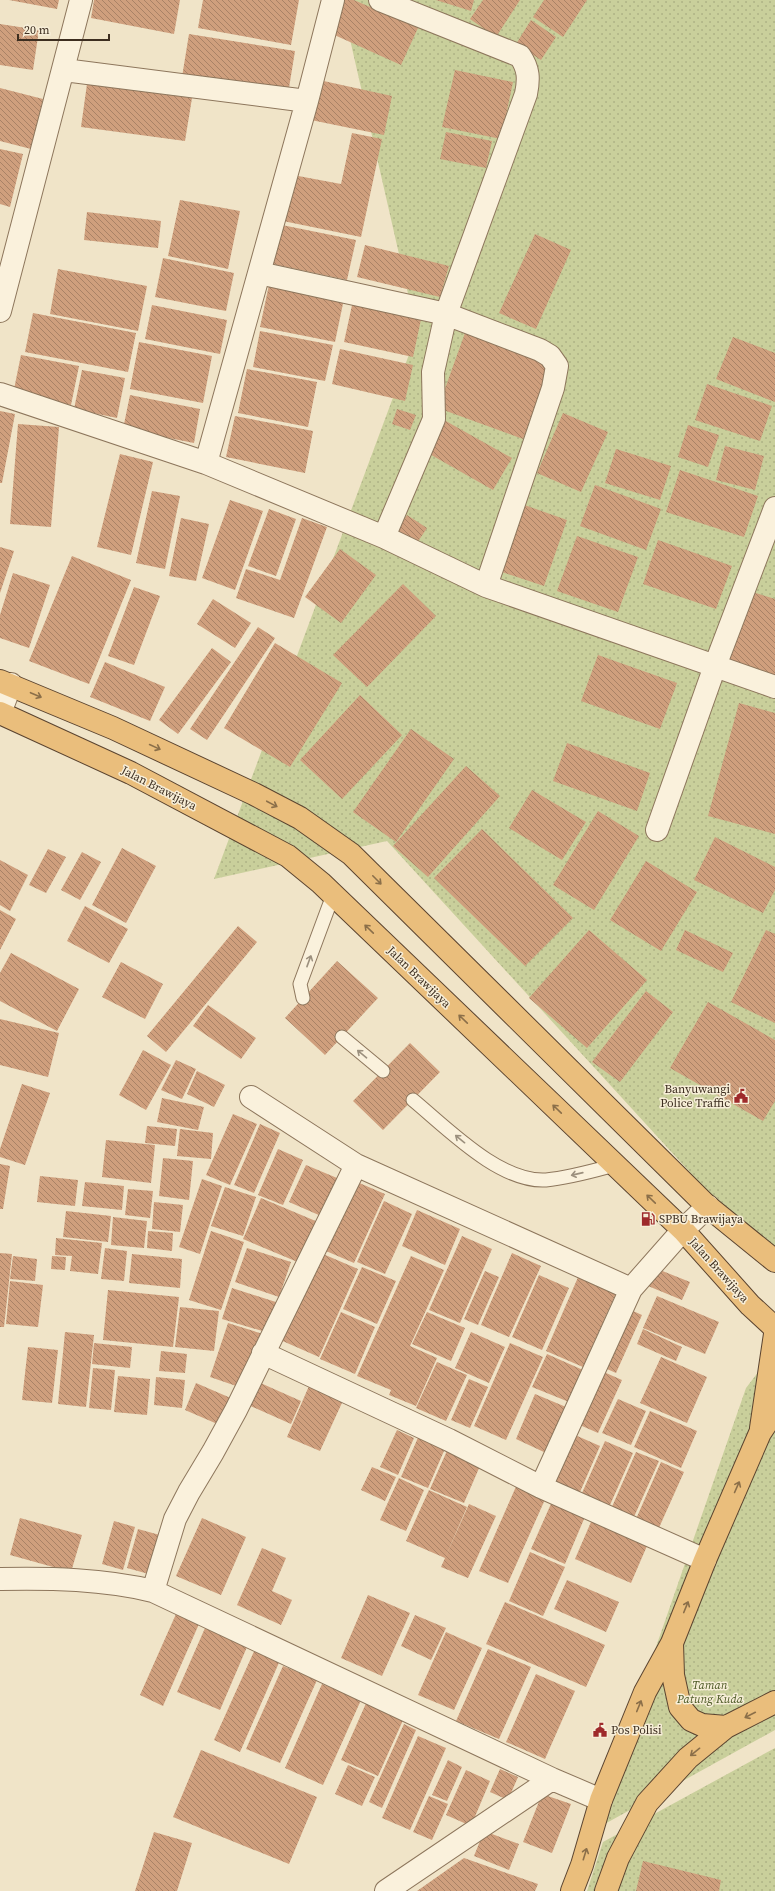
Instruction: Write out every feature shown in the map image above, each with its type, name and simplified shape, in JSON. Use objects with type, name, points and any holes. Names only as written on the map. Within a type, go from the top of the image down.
[{"type":"highway","points":[[5,682],[113,728],[254,794],[300,818],[351,854],[708,1206],[775,1261]]},
{"type":"highway","name":"Jalan Brawijaya","points":[[0,713],[131,773],[288,856],[333,895],[683,1230],[750,1305],[775,1328]]},
{"type":"highway","points":[[760,1433],[775,1334]]},
{"type":"highway","points":[[572,1891],[582,1865],[601,1800],[645,1692],[672,1643],[705,1560],[760,1433],[775,1410]]},
{"type":"highway","points":[[672,1643],[673,1675],[680,1707],[691,1720],[702,1725],[726,1727]]},
{"type":"highway","points":[[606,1891],[618,1858],[647,1803],[688,1758],[726,1727],[775,1702]]},
{"type":"street","points":[[0,310],[64,70],[81,0]]},
{"type":"street","points":[[206,463],[307,101],[333,0]]},
{"type":"street","points":[[380,0],[520,56],[526,66],[529,79],[526,94],[492,193],[446,314],[433,372],[432,385],[435,408],[434,419],[384,536]]},
{"type":"street","points":[[64,70],[307,101]]},
{"type":"street","points":[[259,273],[446,314],[540,350],[550,356],[557,366],[553,388],[486,586]]},
{"type":"street","points":[[0,394],[206,463],[384,536],[486,586],[775,687]]},
{"type":"street","points":[[657,830],[715,666],[775,508]]},
{"type":"street","points":[[0,713],[5,682]]},
{"type":"street","points":[[251,1097],[356,1165],[631,1290]]},
{"type":"street","points":[[152,1591],[175,1519],[188,1492],[228,1424],[356,1165]]},
{"type":"street","points":[[541,1487],[631,1290],[683,1230],[708,1206]]},
{"type":"street","points":[[263,1353],[449,1440],[541,1487],[705,1560]]},
{"type":"street","points":[[0,1579],[30,1579],[123,1584],[152,1591],[552,1779],[601,1800]]},
{"type":"street","points":[[386,1891],[552,1779]]},
{"type":"lane","points":[[303,998],[300,984],[333,895]]},
{"type":"lane","points":[[342,1037],[383,1071]]},
{"type":"lane","points":[[413,1100],[489,1162],[520,1178],[545,1180],[615,1166]]},
{"type":"green space","points":[[341,0],[775,0],[775,1259],[762,1251],[387,841],[214,879],[417,333]]},
{"type":"green space","name":"Taman Patung Kuda","points":[[775,1350],[775,1730],[592,1831],[746,1388]]},
{"type":"green space","points":[[775,1748],[775,1891],[587,1891],[603,1842]]},
{"type":"building","points":[[9,0],[59,0],[57,9]]},
{"type":"building","points":[[94,0],[180,0],[174,34],[91,18]]},
{"type":"building","points":[[203,0],[299,0],[291,45],[198,28]]},
{"type":"building","points":[[345,0],[354,0],[418,28],[401,65],[330,33]]},
{"type":"building","points":[[436,0],[474,0],[471,11]]},
{"type":"building","points":[[483,0],[520,0],[496,37],[470,19]]},
{"type":"building","points":[[544,0],[587,0],[563,37],[533,17]]},
{"type":"building","points":[[531,20],[556,37],[541,60],[516,44]]},
{"type":"building","points":[[0,24],[39,30],[33,70],[0,65]]},
{"type":"building","points":[[189,34],[295,51],[288,94],[182,77]]},
{"type":"building","points":[[455,70],[513,82],[501,139],[442,127]]},
{"type":"building","points":[[319,80],[392,96],[384,135],[311,120]]},
{"type":"building","points":[[87,84],[192,98],[185,141],[81,127]]},
{"type":"building","points":[[0,88],[43,99],[31,149],[0,141]]},
{"type":"building","points":[[446,132],[492,141],[486,168],[440,159]]},
{"type":"building","points":[[352,133],[382,139],[361,237],[283,221],[293,175],[341,184]]},
{"type":"building","points":[[0,149],[23,154],[10,207],[0,204]]},
{"type":"building","points":[[180,200],[240,211],[228,269],[168,256]]},
{"type":"building","points":[[87,212],[161,221],[158,248],[84,240]]},
{"type":"building","points":[[277,224],[356,240],[347,280],[268,263]]},
{"type":"building","points":[[535,234],[571,250],[536,329],[499,313]]},
{"type":"building","points":[[365,245],[449,266],[440,297],[357,277]]},
{"type":"building","points":[[163,258],[234,273],[226,311],[155,297]]},
{"type":"building","points":[[58,269],[147,286],[138,331],[50,314]]},
{"type":"building","points":[[270,280],[345,294],[335,342],[260,327]]},
{"type":"building","points":[[354,296],[423,310],[413,357],[344,342]]},
{"type":"building","points":[[152,305],[227,320],[220,354],[145,339]]},
{"type":"building","points":[[33,313],[136,333],[128,372],[25,352]]},
{"type":"building","points":[[260,331],[333,345],[325,381],[253,367]]},
{"type":"building","points":[[465,333],[551,365],[523,439],[438,408]]},
{"type":"building","points":[[733,337],[775,353],[775,402],[716,379]]},
{"type":"building","points":[[139,342],[212,356],[203,403],[130,389]]},
{"type":"building","points":[[340,349],[413,365],[405,401],[332,384]]},
{"type":"building","points":[[21,355],[79,366],[71,405],[13,394]]},
{"type":"building","points":[[247,369],[317,382],[308,427],[238,413]]},
{"type":"building","points":[[82,370],[125,378],[117,418],[74,409]]},
{"type":"building","points":[[707,384],[772,406],[760,441],[695,420]]},
{"type":"building","points":[[130,395],[200,409],[194,443],[123,429]]},
{"type":"building","points":[[397,409],[416,415],[410,430],[392,424]]},
{"type":"building","points":[[0,411],[15,414],[2,483],[0,483]]},
{"type":"building","points":[[563,413],[608,432],[581,492],[537,473]]},
{"type":"building","points":[[235,416],[313,431],[305,473],[226,457]]},
{"type":"building","points":[[444,420],[512,458],[493,490],[426,452]]},
{"type":"building","points":[[18,424],[59,427],[51,527],[10,524]]},
{"type":"building","points":[[688,425],[719,435],[708,467],[678,457]]},
{"type":"building","points":[[725,446],[764,456],[755,490],[716,480]]},
{"type":"building","points":[[616,449],[671,466],[660,500],[605,483]]},
{"type":"building","points":[[120,454],[153,462],[131,555],[97,547]]},
{"type":"building","points":[[680,470],[758,496],[744,537],[666,512]]},
{"type":"building","points":[[595,485],[661,509],[646,550],[580,526]]},
{"type":"building","points":[[152,491],[180,496],[165,569],[136,563]]},
{"type":"building","points":[[230,500],[263,511],[235,590],[202,578]]},
{"type":"building","points":[[516,502],[567,520],[544,586],[493,569]]},
{"type":"building","points":[[269,509],[296,519],[276,576],[248,566]]},
{"type":"building","points":[[407,515],[427,528],[417,543],[397,530]]},
{"type":"building","points":[[181,518],[209,524],[196,581],[169,576]]},
{"type":"building","points":[[302,518],[327,527],[294,618],[236,598],[246,569],[280,580]]},
{"type":"building","points":[[577,536],[638,557],[618,612],[557,591]]},
{"type":"building","points":[[658,540],[732,566],[716,609],[643,584]]},
{"type":"building","points":[[0,547],[14,551],[0,593]]},
{"type":"building","points":[[340,549],[376,575],[341,623],[305,597]]},
{"type":"building","points":[[72,556],[131,580],[89,684],[29,661]]},
{"type":"building","points":[[13,573],[50,585],[29,648],[0,638],[0,615]]},
{"type":"building","points":[[403,584],[436,616],[367,687],[333,655]]},
{"type":"building","points":[[134,587],[160,596],[134,665],[108,656]]},
{"type":"building","points":[[749,591],[775,599],[775,675],[726,658]]},
{"type":"building","points":[[213,599],[251,623],[235,648],[197,624]]},
{"type":"building","points":[[258,627],[275,638],[207,740],[190,729]]},
{"type":"building","points":[[275,643],[342,683],[290,767],[224,728]]},
{"type":"building","points":[[212,648],[231,662],[178,734],[159,720]]},
{"type":"building","points":[[598,655],[677,683],[660,729],[581,701]]},
{"type":"building","points":[[105,662],[165,687],[150,721],[90,697]]},
{"type":"building","points":[[360,695],[402,735],[342,799],[300,760]]},
{"type":"building","points":[[739,703],[775,713],[775,834],[708,816]]},
{"type":"building","points":[[411,729],[454,759],[396,842],[353,812]]},
{"type":"building","points":[[567,743],[650,773],[637,811],[553,781]]},
{"type":"building","points":[[466,766],[500,796],[428,877],[393,846]]},
{"type":"building","points":[[532,790],[586,822],[562,860],[509,828]]},
{"type":"building","points":[[598,811],[639,836],[594,910],[553,885]]},
{"type":"building","points":[[482,829],[573,918],[525,966],[434,878]]},
{"type":"building","points":[[715,837],[775,867],[775,890],[763,913],[694,880]]},
{"type":"building","points":[[122,848],[156,866],[126,923],[92,905]]},
{"type":"building","points":[[48,849],[66,857],[46,893],[29,885]]},
{"type":"building","points":[[82,852],[101,862],[80,900],[61,890]]},
{"type":"building","points":[[0,860],[28,875],[10,911],[0,905]]},
{"type":"building","points":[[646,861],[697,892],[661,951],[610,920]]},
{"type":"building","points":[[85,906],[128,929],[109,963],[67,941]]},
{"type":"building","points":[[0,910],[16,919],[0,950]]},
{"type":"building","points":[[238,926],[257,942],[166,1052],[147,1036]]},
{"type":"building","points":[[589,930],[647,980],[587,1048],[529,998]]},
{"type":"building","points":[[685,930],[733,953],[723,972],[676,950]]},
{"type":"building","points":[[766,930],[775,934],[775,1023],[731,1002]]},
{"type":"building","points":[[11,953],[79,989],[57,1031],[0,1001],[0,973]]},
{"type":"building","points":[[337,961],[378,998],[325,1055],[285,1018]]},
{"type":"building","points":[[121,962],[163,984],[145,1019],[102,997]]},
{"type":"building","points":[[646,991],[673,1012],[620,1082],[592,1062]]},
{"type":"building","points":[[708,1002],[775,1040],[775,1101],[763,1121],[670,1068]]},
{"type":"building","points":[[208,1005],[256,1038],[241,1059],[193,1026]]},
{"type":"building","points":[[0,1019],[59,1033],[48,1077],[0,1065]]},
{"type":"building","points":[[410,1043],[440,1072],[383,1130],[353,1101]]},
{"type":"building","points":[[143,1050],[171,1065],[146,1110],[119,1095]]},
{"type":"building","points":[[176,1060],[196,1069],[182,1099],[161,1090]]},
{"type":"building","points":[[197,1071],[225,1085],[214,1107],[187,1094]]},
{"type":"building","points":[[22,1084],[50,1093],[25,1165],[0,1157],[0,1149]]},
{"type":"building","points":[[162,1098],[204,1107],[198,1130],[157,1122]]},
{"type":"building","points":[[233,1114],[257,1124],[230,1185],[206,1175]]},
{"type":"building","points":[[260,1124],[280,1133],[254,1193],[234,1185]]},
{"type":"building","points":[[147,1126],[177,1129],[175,1146],[145,1143]]},
{"type":"building","points":[[180,1129],[213,1133],[211,1159],[177,1156]]},
{"type":"building","points":[[106,1140],[155,1145],[151,1183],[102,1177]]},
{"type":"building","points":[[278,1149],[303,1160],[283,1205],[258,1195]]},
{"type":"building","points":[[163,1158],[193,1161],[189,1200],[159,1196]]},
{"type":"building","points":[[0,1164],[10,1166],[3,1209],[0,1209]]},
{"type":"building","points":[[306,1165],[337,1178],[321,1216],[289,1202]]},
{"type":"building","points":[[40,1176],[78,1180],[75,1206],[37,1202]]},
{"type":"building","points":[[202,1179],[222,1186],[200,1254],[179,1247]]},
{"type":"building","points":[[350,1179],[385,1194],[354,1263],[319,1248]]},
{"type":"building","points":[[85,1182],[124,1186],[122,1210],[82,1206]]},
{"type":"building","points":[[225,1187],[256,1197],[243,1236],[211,1226]]},
{"type":"building","points":[[128,1189],[153,1191],[150,1218],[125,1215]]},
{"type":"building","points":[[261,1198],[318,1222],[300,1263],[243,1239]]},
{"type":"building","points":[[384,1201],[412,1214],[385,1274],[357,1262]]},
{"type":"building","points":[[154,1202],[183,1205],[180,1232],[152,1229]]},
{"type":"building","points":[[417,1210],[460,1229],[445,1265],[402,1246]]},
{"type":"building","points":[[66,1211],[111,1216],[108,1242],[63,1237]]},
{"type":"building","points":[[113,1217],[147,1221],[144,1248],[111,1245]]},
{"type":"building","points":[[148,1231],[173,1233],[172,1251],[147,1248]]},
{"type":"building","points":[[211,1231],[244,1242],[221,1310],[189,1300]]},
{"type":"building","points":[[462,1236],[492,1249],[460,1323],[429,1310]]},
{"type":"building","points":[[56,1238],[102,1243],[98,1274],[70,1271],[72,1256],[55,1255]]},
{"type":"building","points":[[105,1248],[127,1251],[124,1281],[101,1279]]},
{"type":"building","points":[[247,1248],[291,1262],[279,1297],[235,1282]]},
{"type":"building","points":[[316,1251],[358,1269],[319,1357],[278,1339]]},
{"type":"building","points":[[0,1253],[12,1254],[4,1327],[0,1327]]},
{"type":"building","points":[[512,1253],[541,1266],[509,1337],[481,1325]]},
{"type":"building","points":[[132,1254],[182,1259],[180,1288],[129,1283]]},
{"type":"building","points":[[13,1256],[37,1259],[35,1281],[10,1279]]},
{"type":"building","points":[[52,1256],[66,1257],[65,1270],[51,1269]]},
{"type":"building","points":[[411,1256],[444,1270],[410,1346],[437,1358],[416,1406],[389,1395],[391,1390],[357,1376]]},
{"type":"building","points":[[362,1267],[396,1281],[377,1324],[343,1309]]},
{"type":"building","points":[[655,1268],[690,1282],[682,1300],[648,1286]]},
{"type":"building","points":[[485,1271],[499,1277],[478,1325],[464,1319]]},
{"type":"building","points":[[539,1275],[569,1288],[542,1350],[512,1337]]},
{"type":"building","points":[[579,1275],[617,1291],[583,1367],[546,1351]]},
{"type":"building","points":[[10,1281],[43,1285],[38,1327],[6,1324]]},
{"type":"building","points":[[232,1288],[279,1303],[269,1333],[222,1319]]},
{"type":"building","points":[[108,1290],[179,1297],[173,1347],[103,1340]]},
{"type":"building","points":[[657,1296],[719,1322],[705,1354],[643,1328]]},
{"type":"building","points":[[180,1307],[219,1311],[214,1351],[175,1347]]},
{"type":"building","points":[[624,1307],[642,1315],[616,1373],[598,1365]]},
{"type":"building","points":[[341,1312],[375,1327],[355,1374],[320,1359]]},
{"type":"building","points":[[427,1312],[465,1328],[451,1361],[412,1344]]},
{"type":"building","points":[[228,1323],[263,1334],[245,1389],[210,1377]]},
{"type":"building","points":[[643,1329],[682,1347],[676,1361],[637,1344]]},
{"type":"building","points":[[65,1332],[94,1335],[86,1407],[58,1404]]},
{"type":"building","points":[[471,1332],[505,1347],[489,1383],[455,1368]]},
{"type":"building","points":[[94,1343],[132,1347],[130,1368],[92,1364]]},
{"type":"building","points":[[510,1343],[543,1357],[506,1440],[474,1426]]},
{"type":"building","points":[[28,1347],[58,1350],[52,1403],[22,1400]]},
{"type":"building","points":[[161,1351],[187,1354],[185,1373],[159,1371]]},
{"type":"building","points":[[547,1354],[583,1370],[569,1402],[532,1387]]},
{"type":"building","points":[[661,1357],[707,1377],[687,1423],[640,1403]]},
{"type":"building","points":[[437,1362],[467,1375],[446,1421],[416,1408]]},
{"type":"building","points":[[93,1368],[115,1370],[111,1410],[89,1408]]},
{"type":"building","points":[[597,1369],[622,1380],[598,1433],[573,1422]]},
{"type":"building","points":[[118,1376],[150,1379],[147,1415],[114,1412]]},
{"type":"building","points":[[156,1377],[185,1380],[182,1408],[154,1405]]},
{"type":"building","points":[[312,1379],[346,1394],[320,1451],[287,1437]]},
{"type":"building","points":[[469,1379],[488,1387],[470,1428],[451,1420]]},
{"type":"building","points":[[256,1381],[301,1401],[291,1424],[246,1404]]},
{"type":"building","points":[[196,1383],[233,1399],[222,1426],[185,1410]]},
{"type":"building","points":[[535,1394],[566,1407],[546,1453],[516,1439]]},
{"type":"building","points":[[618,1399],[646,1411],[631,1445],[602,1433]]},
{"type":"building","points":[[650,1411],[697,1431],[681,1468],[634,1447]]},
{"type":"building","points":[[397,1430],[414,1438],[398,1475],[380,1467]]},
{"type":"building","points":[[420,1433],[447,1444],[428,1488],[401,1477]]},
{"type":"building","points":[[575,1435],[600,1446],[580,1492],[554,1481]]},
{"type":"building","points":[[605,1441],[633,1453],[610,1505],[582,1493]]},
{"type":"building","points":[[450,1444],[483,1459],[464,1503],[430,1489]]},
{"type":"building","points":[[636,1452],[659,1461],[633,1519],[611,1509]]},
{"type":"building","points":[[661,1462],[684,1472],[658,1530],[636,1519]]},
{"type":"building","points":[[372,1467],[396,1477],[385,1501],[361,1490]]},
{"type":"building","points":[[399,1478],[424,1490],[406,1531],[380,1520]]},
{"type":"building","points":[[518,1482],[547,1495],[508,1583],[479,1571]]},
{"type":"building","points":[[429,1490],[467,1507],[445,1558],[406,1541]]},
{"type":"building","points":[[554,1497],[587,1512],[565,1564],[531,1549]]},
{"type":"building","points":[[469,1504],[496,1516],[468,1578],[441,1567]]},
{"type":"building","points":[[594,1515],[650,1539],[631,1583],[575,1559]]},
{"type":"building","points":[[20,1518],[82,1535],[71,1572],[10,1555]]},
{"type":"building","points":[[202,1518],[246,1537],[221,1595],[176,1576]]},
{"type":"building","points":[[114,1521],[135,1527],[123,1570],[102,1564]]},
{"type":"building","points":[[138,1529],[167,1537],[156,1576],[127,1568]]},
{"type":"building","points":[[262,1548],[286,1558],[272,1591],[292,1600],[281,1625],[237,1605]]},
{"type":"building","points":[[530,1552],[565,1567],[543,1616],[509,1601]]},
{"type":"building","points":[[567,1580],[619,1602],[606,1632],[554,1609]]},
{"type":"building","points":[[368,1595],[410,1613],[382,1676],[341,1658]]},
{"type":"building","points":[[505,1602],[605,1645],[586,1687],[486,1644]]},
{"type":"building","points":[[176,1614],[199,1624],[163,1706],[140,1695]]},
{"type":"building","points":[[415,1615],[446,1628],[431,1660],[401,1646]]},
{"type":"building","points":[[205,1628],[247,1647],[220,1710],[177,1692]]},
{"type":"building","points":[[446,1632],[482,1648],[454,1710],[418,1695]]},
{"type":"building","points":[[256,1647],[281,1658],[240,1752],[214,1740]]},
{"type":"building","points":[[488,1649],[531,1667],[499,1739],[456,1721]]},
{"type":"building","points":[[283,1666],[317,1680],[280,1763],[246,1749]]},
{"type":"building","points":[[536,1674],[575,1691],[545,1759],[506,1742]]},
{"type":"building","points":[[322,1684],[361,1700],[323,1785],[285,1768]]},
{"type":"building","points":[[367,1701],[404,1718],[378,1776],[341,1760]]},
{"type":"building","points":[[404,1724],[416,1730],[382,1808],[369,1802]]},
{"type":"building","points":[[418,1736],[446,1748],[410,1830],[382,1818]]},
{"type":"building","points":[[201,1750],[317,1797],[289,1864],[173,1817]]},
{"type":"building","points":[[448,1760],[462,1767],[447,1801],[432,1795]]},
{"type":"building","points":[[348,1765],[375,1777],[362,1806],[335,1794]]},
{"type":"building","points":[[500,1769],[518,1777],[508,1800],[490,1792]]},
{"type":"building","points":[[466,1770],[490,1781],[471,1826],[446,1815]]},
{"type":"building","points":[[542,1794],[571,1804],[552,1853],[523,1842]]},
{"type":"building","points":[[429,1796],[448,1804],[432,1840],[413,1832]]},
{"type":"building","points":[[484,1831],[519,1844],[509,1870],[474,1856]]},
{"type":"building","points":[[154,1832],[192,1843],[177,1891],[135,1891]]},
{"type":"building","points":[[464,1858],[538,1884],[535,1891],[417,1891]]},
{"type":"building","points":[[643,1861],[721,1880],[719,1891],[636,1891]]},
{"type":"place","name":"Banyuwangi Police Traffic","points":[[741,1096]]},
{"type":"place","name":"SPBU Brawijaya","points":[[648,1219]]},
{"type":"place","name":"Pos Polisi","points":[[600,1730]]}]
